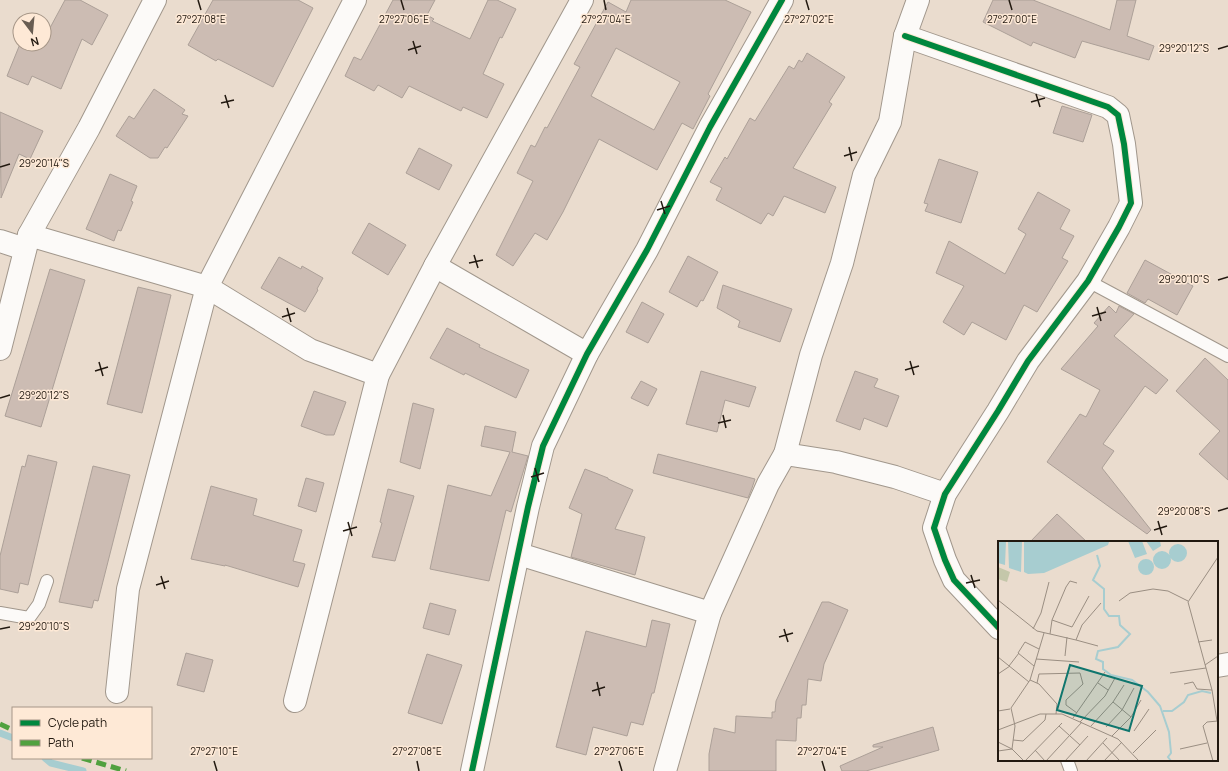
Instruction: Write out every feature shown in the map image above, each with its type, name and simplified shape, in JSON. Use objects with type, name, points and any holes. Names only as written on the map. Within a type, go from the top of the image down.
[{"type":"street","points":[[0,349],[27,242],[90,128],[155,0]]},
{"type":"street","points":[[117,692],[128,589],[207,287],[355,0]]},
{"type":"street","points":[[295,701],[378,375],[435,266],[582,0]]},
{"type":"street","points":[[472,771],[528,507],[543,446],[587,354],[647,250],[710,127],[782,0]]},
{"type":"street","points":[[665,771],[710,613],[765,491],[785,454],[810,355],[842,263],[864,175],[890,122],[905,36],[918,0]]},
{"type":"street","points":[[905,36],[1108,108],[1118,115],[1124,144],[1131,203],[1088,281],[1028,361],[998,412],[945,494],[934,528],[945,560],[954,580],[998,627]]},
{"type":"street","points":[[0,241],[27,242],[207,287],[310,350],[378,375]]},
{"type":"street","points":[[435,266],[587,354]]},
{"type":"street","points":[[785,454],[836,462],[896,477],[945,494]]},
{"type":"street","points":[[519,554],[710,613]]},
{"type":"street","points":[[1218,666],[1228,664]]},
{"type":"lane","points":[[1088,281],[1228,356]]},
{"type":"lane","points":[[0,613],[29,618],[39,604],[47,581]]},
{"type":"lane","points":[[1067,761],[1071,771]]},
{"type":"building","points":[[65,0],[80,0],[108,15],[92,45],[82,39],[61,89],[32,76],[28,85],[7,76],[17,52],[52,52],[52,24]]},
{"type":"building","points":[[213,0],[298,0],[313,8],[273,87],[218,59],[216,61],[188,45]]},
{"type":"building","points":[[393,0],[435,0],[427,15],[434,19],[432,21],[470,39],[488,0],[497,0],[516,9],[502,38],[500,37],[483,74],[504,84],[487,118],[463,107],[461,111],[409,86],[402,98],[378,85],[374,91],[345,76],[354,57],[361,60]]},
{"type":"building","points":[[631,0],[725,0],[751,12],[708,94],[710,96],[693,129],[682,123],[657,170],[599,139],[563,212],[547,240],[535,233],[513,266],[496,255],[533,181],[517,173],[531,145],[535,147],[545,127],[547,128],[580,67],[574,64],[608,2],[626,12]],"holes":[[[616,48],[680,82],[654,130],[591,96]]]},
{"type":"building","points":[[993,0],[1033,0],[1110,30],[1117,0],[1136,0],[1127,36],[1154,46],[1149,60],[1082,41],[1075,58],[1033,42],[1031,46],[983,22]]},
{"type":"building","points":[[807,53],[845,77],[829,102],[832,104],[793,168],[836,187],[825,213],[784,196],[773,216],[768,213],[761,224],[716,200],[722,188],[710,182],[725,157],[727,159],[750,118],[755,121],[789,66],[794,69],[799,60],[802,62]]},
{"type":"building","points":[[154,89],[185,110],[182,114],[188,116],[167,148],[165,147],[158,158],[150,158],[116,136],[129,116],[134,119]]},
{"type":"building","points":[[1062,106],[1092,115],[1083,142],[1053,133]]},
{"type":"building","points":[[0,112],[43,131],[30,159],[19,154],[1,198]]},
{"type":"building","points":[[419,148],[452,165],[439,190],[406,173]]},
{"type":"building","points":[[939,159],[978,172],[961,223],[925,211],[928,204],[924,203]]},
{"type":"building","points":[[110,174],[137,186],[131,201],[133,202],[121,231],[118,230],[114,241],[86,229]]},
{"type":"building","points":[[1038,192],[1070,210],[1060,229],[1074,236],[1062,258],[1068,261],[1037,312],[1024,305],[1006,340],[972,322],[964,335],[943,322],[964,286],[936,273],[949,241],[1005,274],[1026,234],[1018,229]]},
{"type":"building","points":[[369,223],[406,245],[388,275],[352,253]]},
{"type":"building","points":[[688,256],[718,272],[703,301],[701,300],[697,307],[669,292]]},
{"type":"building","points":[[279,257],[301,269],[302,266],[323,278],[305,312],[261,288]]},
{"type":"building","points":[[1145,260],[1193,286],[1177,315],[1148,299],[1145,303],[1127,293]]},
{"type":"building","points":[[50,269],[85,280],[41,427],[5,416]]},
{"type":"building","points":[[723,285],[792,309],[780,342],[738,327],[740,321],[717,308]]},
{"type":"building","points":[[138,287],[171,295],[142,413],[107,404]]},
{"type":"building","points":[[642,302],[664,314],[648,343],[626,332]]},
{"type":"building","points":[[1109,306],[1116,313],[1119,306],[1134,314],[1114,336],[1168,380],[1156,394],[1145,386],[1103,444],[1114,451],[1102,468],[1151,530],[1147,534],[1047,462],[1080,414],[1086,417],[1100,390],[1061,369],[1098,326],[1094,323]]},
{"type":"building","points":[[447,328],[480,345],[479,347],[529,370],[516,398],[430,358]]},
{"type":"building","points":[[1205,358],[1228,380],[1228,480],[1199,454],[1220,431],[1176,391]]},
{"type":"building","points":[[701,371],[756,387],[749,407],[725,400],[717,432],[686,424]]},
{"type":"building","points":[[855,371],[878,379],[874,387],[899,396],[887,427],[864,418],[860,430],[836,421]]},
{"type":"building","points":[[641,381],[657,389],[648,406],[631,398]]},
{"type":"building","points":[[314,391],[346,402],[334,435],[326,435],[301,426]]},
{"type":"building","points":[[413,403],[434,409],[420,469],[400,462]]},
{"type":"building","points":[[485,426],[516,432],[512,452],[528,456],[511,512],[506,510],[489,581],[430,569],[448,485],[491,496],[510,452],[481,446]]},
{"type":"building","points":[[658,454],[755,479],[748,498],[653,473]]},
{"type":"building","points":[[28,455],[57,462],[28,585],[20,583],[18,593],[0,589],[0,556],[22,466],[25,467]]},
{"type":"building","points":[[93,466],[130,475],[98,601],[94,600],[92,608],[59,602]]},
{"type":"building","points":[[585,469],[633,490],[615,529],[645,537],[635,575],[571,557],[582,514],[569,508]]},
{"type":"building","points":[[306,478],[324,483],[316,512],[298,506]]},
{"type":"building","points":[[211,486],[257,499],[253,515],[302,530],[293,561],[305,564],[298,587],[225,565],[191,559]]},
{"type":"building","points":[[388,489],[414,496],[395,561],[372,557],[382,523],[380,522]]},
{"type":"building","points":[[1057,514],[1086,541],[1031,541]]},
{"type":"building","points":[[822,602],[829,602],[848,610],[824,664],[821,681],[808,679],[806,705],[802,705],[801,718],[797,718],[796,741],[776,740],[776,771],[709,771],[709,754],[714,728],[735,733],[736,716],[772,718],[772,712],[775,712],[776,701]]},
{"type":"building","points":[[430,603],[456,610],[449,635],[423,628]]},
{"type":"building","points":[[652,620],[670,624],[654,693],[652,693],[643,725],[631,722],[627,736],[593,727],[586,755],[556,747],[586,631],[646,647]]},
{"type":"building","points":[[186,653],[213,660],[204,692],[177,685]]},
{"type":"building","points":[[427,654],[462,665],[442,724],[408,713]]},
{"type":"building","points":[[933,727],[939,750],[866,771],[842,771],[840,766],[883,747],[873,747],[873,745]]},
{"type":"waterway","points":[[0,733],[12,738]]},
{"type":"waterway","points":[[46,759],[51,763],[83,771]]},
{"type":"marked path","points":[[0,724],[12,730]]},
{"type":"marked path","points":[[85,759],[126,771]]},
{"type":"cycle path","points":[[472,771],[528,507],[543,446],[587,354],[647,250],[710,127],[782,0]]},
{"type":"cycle path","points":[[905,36],[1108,107],[1118,115],[1124,144],[1131,203],[1088,281],[1028,361],[945,494],[934,528],[945,560],[954,580],[998,627]]}]
